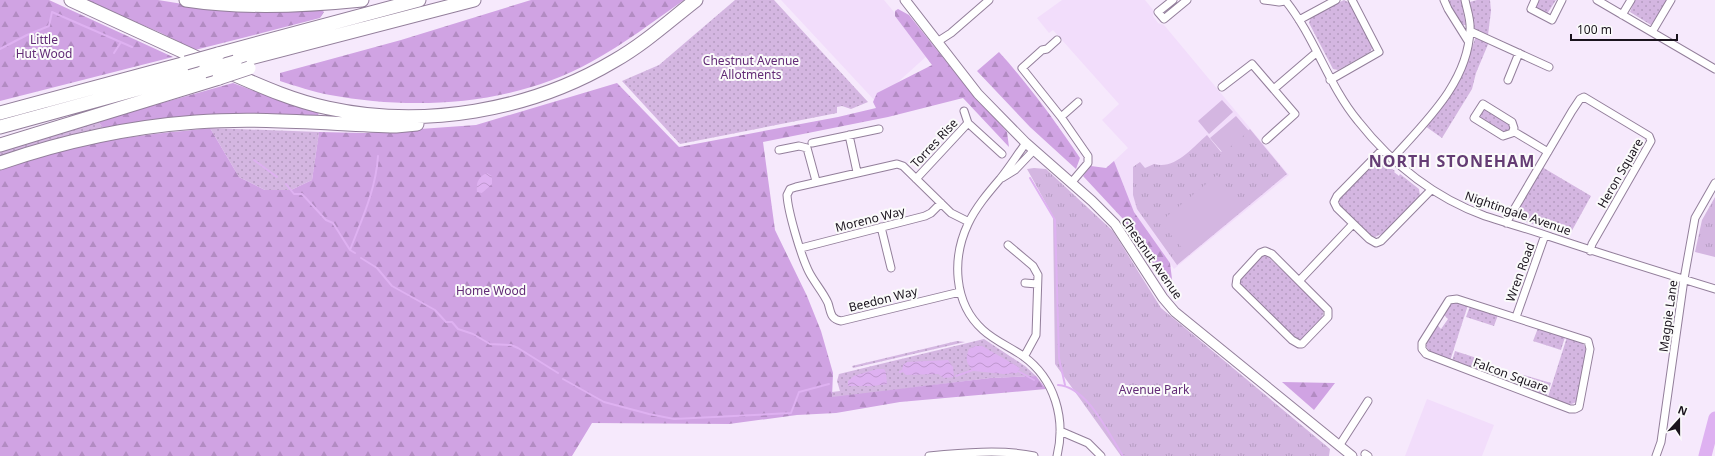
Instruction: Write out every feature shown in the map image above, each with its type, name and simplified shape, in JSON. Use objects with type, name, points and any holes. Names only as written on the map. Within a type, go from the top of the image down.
[{"type":"highway","points":[[71,0],[252,82],[327,108],[424,117],[471,112],[540,95],[612,62],[648,39],[696,0]]},
{"type":"highway","points":[[186,0],[235,4],[310,5],[362,0]]},
{"type":"highway","points":[[0,113],[419,0]]},
{"type":"highway","points":[[0,127],[235,62],[474,0]]},
{"type":"highway","points":[[0,145],[279,59],[304,44]]},
{"type":"highway","points":[[0,163],[39,149],[92,136],[196,122],[257,121],[396,126],[453,120],[471,112]]},
{"type":"street","name":"Chestnut Avenue","points":[[905,0],[978,94],[1026,143],[1092,201],[1115,224],[1163,298],[1175,312],[1352,456]]},
{"type":"street","points":[[977,0],[982,6]]},
{"type":"street","points":[[937,42],[951,33],[989,0]]},
{"type":"street","points":[[1173,0],[1158,12],[1164,19],[1186,0]]},
{"type":"street","name":"Nightingale Avenue","points":[[1264,0],[1279,2],[1285,0],[1299,20],[1317,52],[1330,80],[1357,120],[1392,160],[1431,190],[1465,207],[1506,223],[1590,251],[1715,289]]},
{"type":"street","points":[[1299,20],[1336,0]]},
{"type":"street","points":[[1330,80],[1379,52],[1352,0]]},
{"type":"street","points":[[1444,0],[1468,41]]},
{"type":"street","points":[[1392,160],[1437,108],[1458,78],[1468,49],[1470,31],[1465,0]]},
{"type":"street","points":[[1535,0],[1531,9],[1552,20],[1562,0]]},
{"type":"street","points":[[1597,0],[1715,69]]},
{"type":"street","points":[[1622,15],[1631,0]]},
{"type":"street","points":[[1652,32],[1671,0]]},
{"type":"street","points":[[1470,31],[1549,67]]},
{"type":"street","points":[[1057,40],[1047,49],[1042,50],[1022,68],[1061,118],[1088,156],[1088,163],[1071,183]]},
{"type":"street","points":[[1275,88],[1317,52]]},
{"type":"street","points":[[1508,80],[1519,53]]},
{"type":"street","points":[[1222,87],[1252,64],[1275,88],[1295,114],[1266,140]]},
{"type":"street","name":"Heron Square","points":[[1506,223],[1578,100],[1583,97],[1651,139],[1649,146],[1592,244],[1590,251]]},
{"type":"street","points":[[1061,118],[1078,102]]},
{"type":"street","points":[[1484,104],[1510,120],[1513,125],[1513,131],[1509,135],[1503,136],[1474,118],[1484,104]]},
{"type":"street","name":"Torres Rise","points":[[964,111],[968,123],[1002,154]]},
{"type":"street","name":"Torres Rise","points":[[916,179],[968,123]]},
{"type":"street","points":[[812,143],[879,129]]},
{"type":"street","points":[[1513,131],[1548,152]]},
{"type":"street","points":[[849,135],[857,172]]},
{"type":"street","points":[[1026,143],[991,189],[969,222],[959,250],[958,272],[960,292],[967,309],[979,326],[1024,357],[1048,383],[1058,407],[1060,431],[1057,456]]},
{"type":"street","points":[[779,150],[799,146],[807,148],[816,181]]},
{"type":"street","points":[[1000,179],[1015,170],[1034,150]]},
{"type":"street","points":[[1382,150],[1334,200],[1337,208],[1369,239],[1378,243],[1431,190]]},
{"type":"street","name":"Beedon Way","points":[[960,292],[841,321],[837,320],[831,316],[828,303],[807,268],[788,201],[788,192],[792,188],[816,181],[897,164],[903,166],[951,213],[969,222]]},
{"type":"street","name":"Magpie Lane","points":[[1656,456],[1661,442],[1684,279],[1696,218],[1715,184]]},
{"type":"street","name":"Moreno Way","points":[[801,248],[925,216],[931,213],[941,203]]},
{"type":"street","points":[[1299,281],[1353,224]]},
{"type":"street","points":[[881,227],[891,268]]},
{"type":"street","name":"Wren Road","points":[[1516,317],[1545,235]]},
{"type":"street","points":[[1008,245],[1036,270],[1036,335],[1024,357]]},
{"type":"street","points":[[1265,251],[1270,253],[1299,281],[1326,306],[1329,312],[1323,322],[1305,342],[1300,344],[1288,336],[1235,283],[1260,253],[1265,251]]},
{"type":"street","points":[[1025,283],[1037,284]]},
{"type":"street","name":"Falcon Square","points":[[1457,299],[1516,317],[1590,343],[1581,401],[1576,409],[1570,409],[1428,356],[1422,349],[1422,343],[1449,300],[1457,299]]},
{"type":"street","points":[[1339,446],[1368,401]]},
{"type":"street","points":[[1060,431],[1088,443],[1101,456]]},
{"type":"street","points":[[928,456],[1008,453],[1034,456]]},
{"type":"shaded area","points":[[781,0],[884,0],[929,54],[876,102]]},
{"type":"shaded area","points":[[1062,0],[1145,0],[1154,11],[1153,16],[1158,23],[1164,25],[1289,175],[1174,269],[1134,212],[1113,162],[1128,148],[1102,120],[1119,104],[1053,30],[1049,33],[1037,18]]},
{"type":"shaded area","points":[[1427,399],[1494,425],[1482,456],[1405,456]]},
{"type":"green space","name":"Little Hut Wood","points":[[0,0],[49,0],[173,57],[0,101]]},
{"type":"green space","points":[[84,0],[158,0],[189,5],[319,8],[324,12],[320,18],[195,50],[159,32]]},
{"type":"green space","points":[[531,0],[684,0],[627,40],[591,62],[561,76],[529,88],[497,96],[464,101],[396,103],[330,95],[311,91],[280,81],[280,73],[401,40]]},
{"type":"green space","name":"Chestnut Avenue Allotments","points":[[735,0],[774,0],[868,102],[851,109],[842,106],[837,107],[837,113],[680,144],[622,81],[659,65]]},
{"type":"green space","points":[[1344,0],[1350,3],[1373,47],[1370,52],[1338,70],[1333,69],[1309,23],[1311,16]]},
{"type":"green space","points":[[1447,0],[1461,0],[1466,25],[1461,25]]},
{"type":"green space","points":[[1477,0],[1490,0],[1491,11],[1488,35],[1474,29],[1470,2]]},
{"type":"green space","points":[[1538,0],[1556,0],[1547,14],[1537,10],[1536,6]]},
{"type":"green space","points":[[1635,0],[1668,0],[1651,25],[1630,12]]},
{"type":"green space","name":"Home Wood","points":[[898,9],[909,15],[965,85],[1007,132],[1009,147],[963,98],[888,117],[763,142],[775,230],[807,296],[821,331],[833,373],[832,397],[990,378],[1036,376],[1046,389],[900,402],[836,413],[797,415],[729,424],[592,423],[572,456],[0,456],[0,170],[25,160],[77,146],[130,137],[210,128],[239,177],[265,190],[291,190],[312,180],[319,132],[364,133],[476,125],[617,83],[679,147],[838,117],[876,108],[873,102],[877,93],[932,65],[895,16],[895,11]]},
{"type":"green space","points":[[1476,36],[1489,42],[1476,73],[1472,89],[1442,138],[1425,126],[1467,62]]},
{"type":"green space","points":[[999,52],[1021,77],[1080,158],[1076,169],[1030,127],[977,71]]},
{"type":"green space","points":[[233,83],[262,94],[319,111],[318,116],[215,114],[170,118],[103,128],[98,121]]},
{"type":"green space","points":[[1222,100],[1233,112],[1209,134],[1198,121]]},
{"type":"green space","points":[[1483,104],[1513,125],[1506,136],[1474,118]]},
{"type":"green space","points":[[1236,116],[1249,131],[1223,153],[1210,138]]},
{"type":"green space","points":[[98,121],[103,128],[63,137],[0,157],[0,150]]},
{"type":"green space","points":[[210,128],[319,132],[312,180],[291,190],[265,190],[239,177]]},
{"type":"green space","points":[[1250,129],[1287,174],[1177,265],[1137,209],[1133,195],[1133,167],[1140,162],[1145,168],[1154,164],[1162,165],[1176,161],[1183,157],[1207,135],[1221,152]]},
{"type":"green space","points":[[1380,160],[1395,171],[1394,172],[1399,176],[1400,174],[1419,189],[1420,196],[1384,233],[1375,237],[1368,234],[1340,207],[1339,202],[1340,198],[1376,161]]},
{"type":"green space","points":[[1114,161],[1134,212],[1170,263],[1174,295],[1123,219],[1083,176],[1091,166],[1106,168]]},
{"type":"green space","points":[[1542,167],[1591,196],[1569,236],[1523,221],[1517,217],[1516,212]]},
{"type":"green space","name":"Avenue Park","points":[[1027,169],[1046,169],[1113,231],[1161,308],[1330,449],[1329,456],[1121,456],[1055,364],[1053,216]]},
{"type":"green space","points":[[1217,175],[1244,208],[1188,255],[1160,222]]},
{"type":"green space","points":[[1715,197],[1715,257],[1695,252],[1702,220]]},
{"type":"green space","points":[[1266,255],[1322,307],[1323,316],[1303,339],[1299,340],[1295,338],[1240,285],[1243,277],[1250,267],[1258,259]]},
{"type":"green space","points":[[1457,303],[1468,305],[1450,361],[1439,357],[1430,351],[1426,345],[1437,325],[1441,329],[1448,319],[1444,315],[1451,304]]},
{"type":"green space","points":[[1470,306],[1498,315],[1494,326],[1466,317]]},
{"type":"green space","points":[[1538,328],[1565,337],[1561,350],[1533,341]]},
{"type":"green space","points":[[1567,337],[1582,342],[1586,349],[1578,400],[1571,404],[1559,402],[1548,397]]},
{"type":"green space","points":[[984,339],[1025,366],[1036,376],[990,378],[832,398],[832,392],[840,391],[837,381],[839,374]]},
{"type":"green space","points":[[957,341],[965,342],[853,368],[852,366]]},
{"type":"green space","points":[[1455,351],[1483,360],[1479,372],[1452,361]]},
{"type":"green space","points":[[1524,375],[1551,383],[1546,397],[1519,387]]},
{"type":"green space","points":[[1282,382],[1335,383],[1314,410]]},
{"type":"water","points":[[487,173],[492,176],[492,184],[482,193],[477,192],[478,181]]},
{"type":"water","points":[[976,346],[982,346],[1020,368],[1017,373],[1004,374],[973,371],[967,361],[967,356],[969,349]]},
{"type":"water","points":[[948,360],[953,367],[954,377],[944,378],[938,374],[906,375],[902,371],[903,365],[907,362]]},
{"type":"water","points":[[877,369],[884,369],[887,384],[873,386],[848,386],[848,381],[854,376]]},
{"type":"waterway","points":[[0,49],[27,35],[49,26],[52,12],[132,47]]},
{"type":"waterway","points":[[114,53],[121,42]]},
{"type":"waterway","points":[[350,250],[364,215],[371,192],[377,168],[378,156]]},
{"type":"waterway","points":[[254,160],[277,177]]},
{"type":"waterway","points":[[1030,178],[1055,220],[1059,358],[1065,385]]},
{"type":"waterway","points":[[286,184],[294,194],[302,194],[326,220],[333,223],[350,250],[355,253]]},
{"type":"waterway","points":[[361,258],[377,268],[392,286],[435,310],[446,322],[452,322],[458,329],[473,334],[490,344],[511,345],[518,348],[558,373]]},
{"type":"waterway","points":[[956,376],[973,370]]},
{"type":"waterway","points":[[1018,371],[1034,380]]},
{"type":"waterway","points":[[563,379],[604,402],[674,419],[791,413],[799,392],[829,384]]},
{"type":"waterway","points":[[1058,385],[1069,388],[1088,402],[1104,424],[1123,456]]},
{"type":"waterway","points":[[1705,456],[1715,418]]},
{"type":"district","name":"NORTH STONEHAM","points":[[1452,161]]}]
